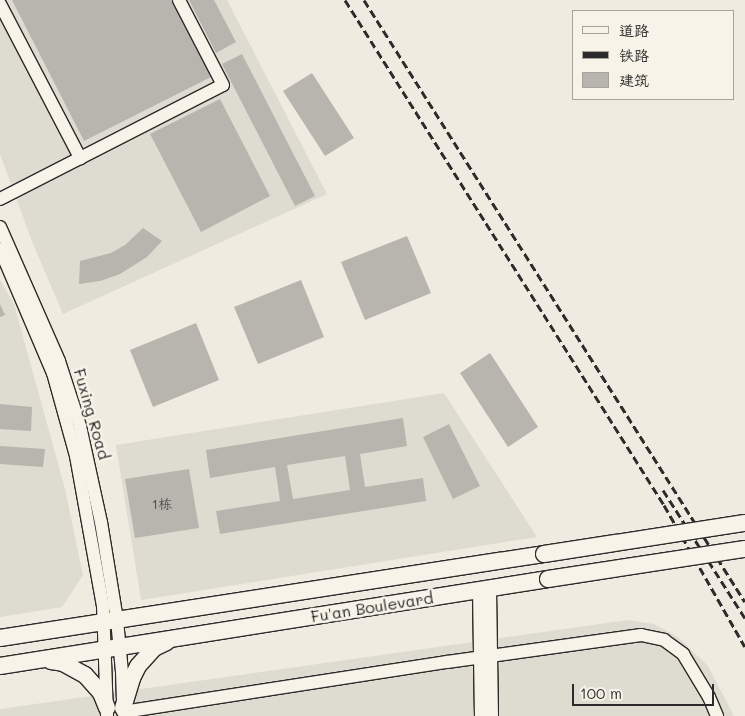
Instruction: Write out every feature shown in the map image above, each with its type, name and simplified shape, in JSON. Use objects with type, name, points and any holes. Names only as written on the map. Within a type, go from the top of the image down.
[{"type":"main road","name":"Fu'an Boulevard","points":[[0,638],[745,523]]},
{"type":"main road","name":"Fu'an Boulevard","points":[[0,666],[745,548]]},
{"type":"main road","points":[[219,604],[222,630]]},
{"type":"main road","points":[[36,660],[63,663],[85,675],[116,712],[142,661],[154,648],[176,638]]},
{"type":"street","points":[[0,198],[223,85],[179,0]]},
{"type":"street","points":[[0,4],[80,158]]},
{"type":"street","name":"Fuxing Road","points":[[0,226],[52,343],[71,396],[95,491],[110,621]]},
{"type":"street","name":"Fuxing Road","points":[[0,249],[40,339],[70,428],[110,621]]},
{"type":"street","points":[[481,716],[485,656],[484,589]]},
{"type":"street","points":[[110,621],[116,712],[485,656],[628,636],[652,636],[669,642],[683,654],[709,697],[717,716]]},
{"type":"street","points":[[485,656],[492,716]]},
{"type":"shaded area","points":[[0,0],[227,0],[327,194],[63,314],[33,244],[0,154]]},
{"type":"shaded area","points":[[0,280],[14,304],[65,489],[83,575],[62,607],[0,617]]},
{"type":"shaded area","points":[[444,393],[537,537],[141,600],[116,445]]},
{"type":"shaded area","points":[[628,620],[654,624],[678,637],[708,666],[734,716],[0,716],[0,709]]},
{"type":"building","points":[[12,0],[171,0],[211,77],[84,141]]},
{"type":"building","points":[[189,0],[214,0],[236,42],[216,53]]},
{"type":"building","points":[[242,54],[315,196],[295,206],[222,64]]},
{"type":"building","points":[[312,73],[354,138],[325,156],[283,91]]},
{"type":"building","points":[[220,99],[270,196],[201,232],[150,134]]},
{"type":"building","points":[[143,228],[162,241],[147,257],[120,274],[100,281],[79,284],[80,261],[111,253],[125,245]]},
{"type":"building","points":[[407,236],[431,293],[365,320],[341,262]]},
{"type":"building","points":[[301,280],[324,337],[258,364],[234,307]]},
{"type":"building","points":[[0,304],[5,315],[0,317]]},
{"type":"building","points":[[196,323],[219,380],[153,407],[130,350]]},
{"type":"building","points":[[490,353],[538,427],[508,447],[460,373]]},
{"type":"building","points":[[0,404],[32,407],[31,431],[0,429]]},
{"type":"building","points":[[403,418],[407,446],[360,454],[365,487],[423,478],[426,501],[220,534],[216,511],[280,501],[275,467],[210,478],[206,450]],"holes":[[[345,456],[350,490],[293,499],[287,465]]]},
{"type":"building","points":[[449,424],[480,486],[453,499],[423,437]]},
{"type":"building","points":[[0,446],[45,449],[43,467],[0,464]]},
{"type":"building","points":[[189,469],[199,528],[135,538],[125,479]]},
{"type":"railway","points":[[345,0],[664,505],[745,647]]},
{"type":"railway","points":[[364,0],[745,602]]},
{"type":"railway","points":[[663,490],[745,618]]}]
